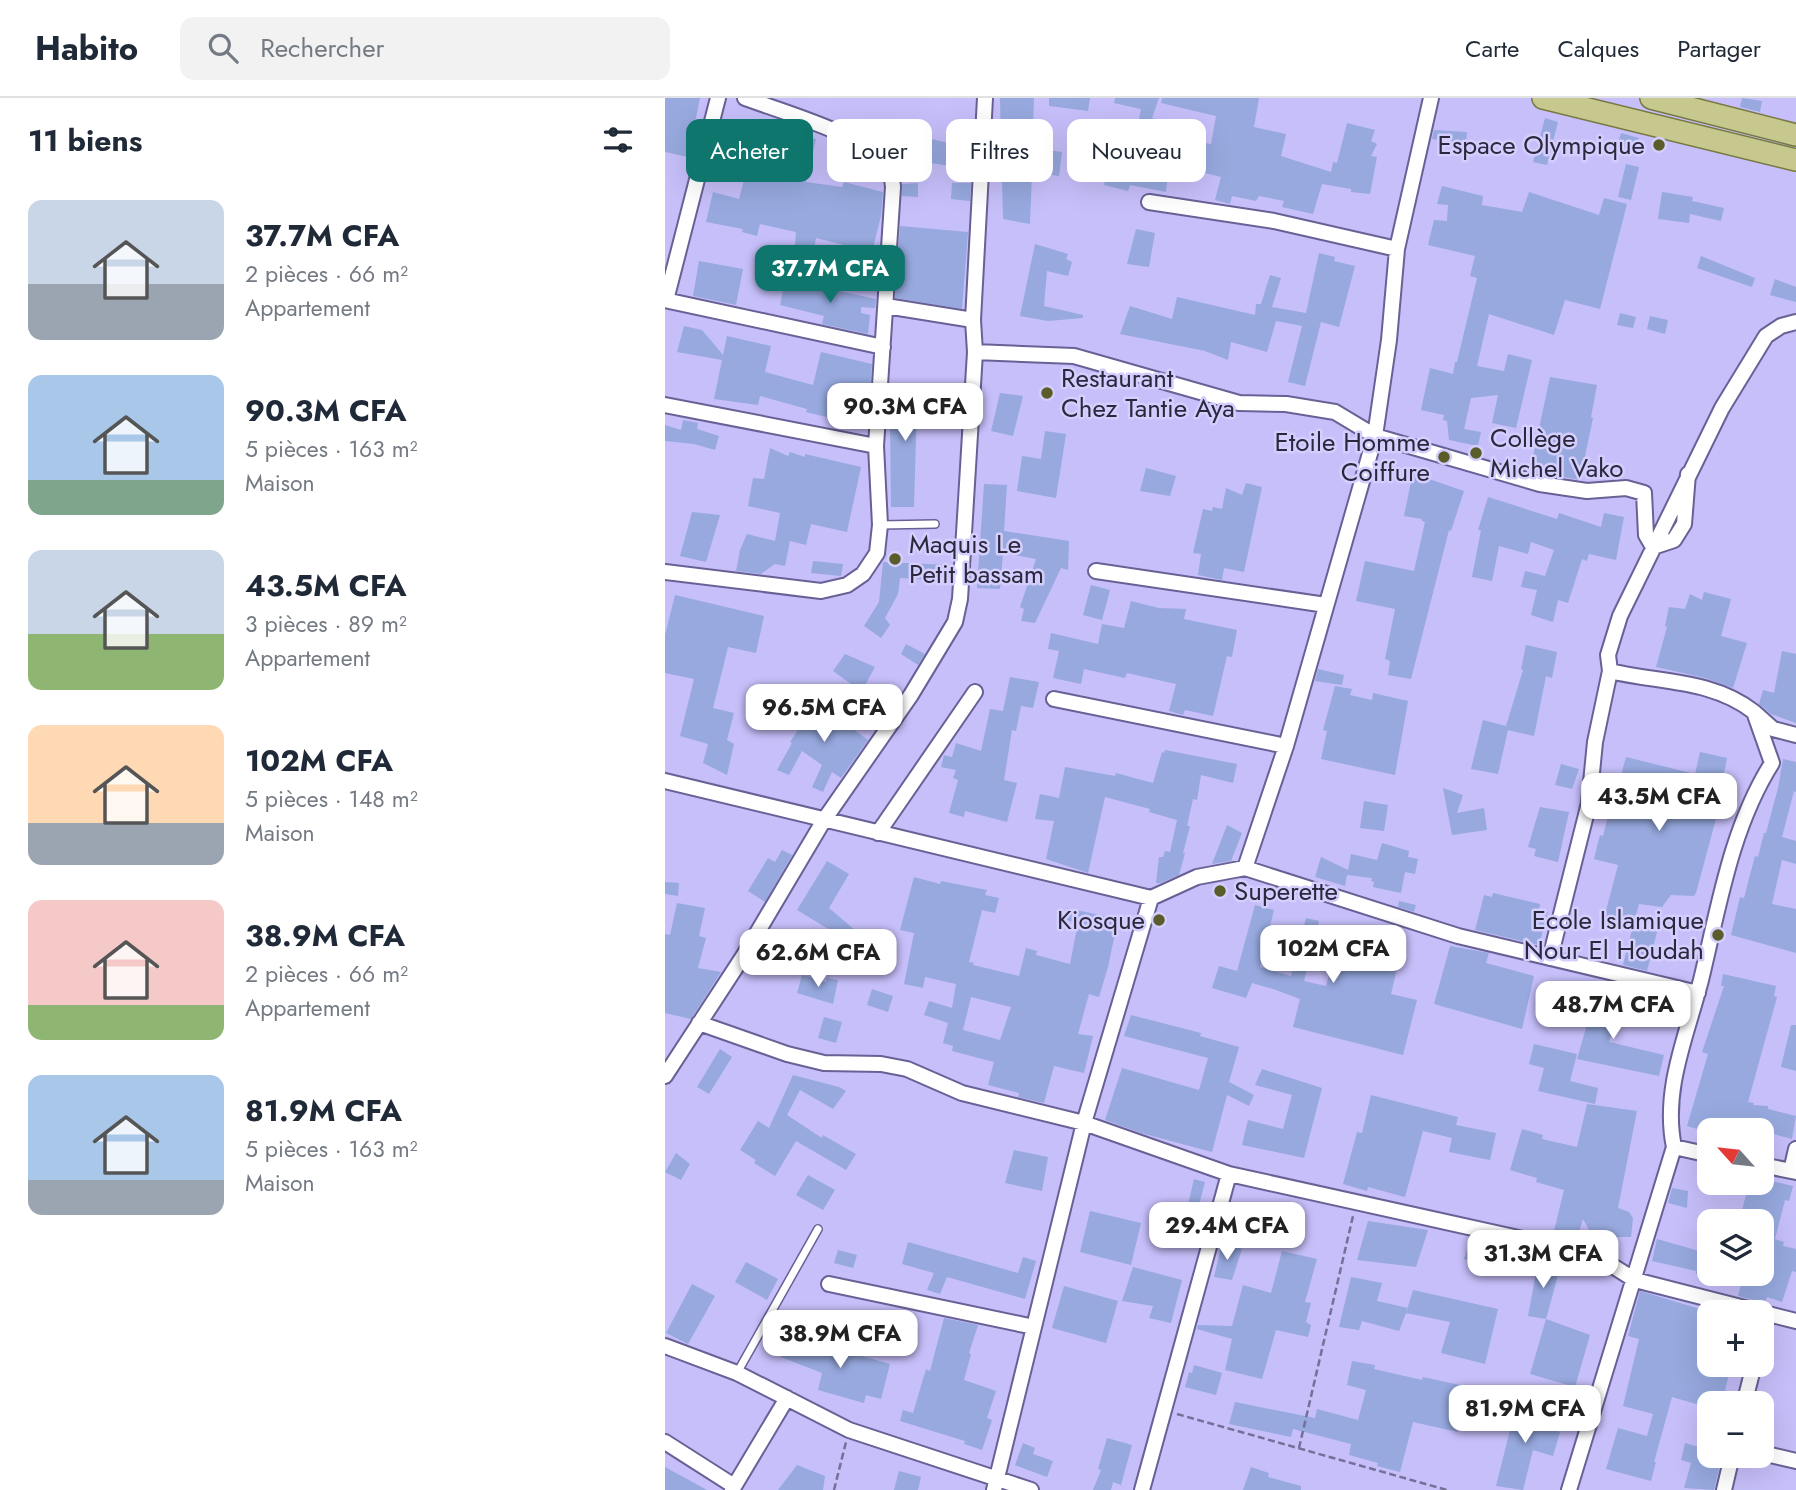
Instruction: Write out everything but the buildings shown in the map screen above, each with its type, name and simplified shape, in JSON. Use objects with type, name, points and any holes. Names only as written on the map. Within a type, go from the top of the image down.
[{"type":"main road","points":[[1543,98],[1796,160]]},
{"type":"main road","points":[[1655,98],[1796,135]]},
{"type":"street","points":[[718,98],[666,300],[883,347]]},
{"type":"street","points":[[665,572],[821,591],[847,585],[863,574],[877,553],[880,525],[876,446],[893,187],[891,173],[883,160],[867,147],[745,98]]},
{"type":"street","points":[[665,1076],[744,956],[824,820],[911,695],[955,622],[960,599],[975,352],[973,320],[985,98]]},
{"type":"street","points":[[1245,868],[1286,746],[1375,436],[1389,340],[1397,249],[1431,98]]},
{"type":"street","points":[[1149,202],[1274,221],[1397,249]]},
{"type":"street","points":[[886,306],[973,320]]},
{"type":"street","points":[[1550,958],[1589,803],[1595,742],[1610,671],[1608,655],[1620,616],[1722,408],[1766,336],[1781,326],[1796,322]]},
{"type":"street","points":[[975,352],[1074,356],[1238,403],[1286,404],[1335,412],[1375,436],[1540,484],[1587,491],[1626,488],[1644,493],[1646,535],[1653,547]]},
{"type":"street","points":[[665,405],[876,446]]},
{"type":"street","points":[[1096,571],[1326,605]]},
{"type":"street","points":[[1610,671],[1695,684],[1738,699],[1773,729],[1796,736]]},
{"type":"street","points":[[878,833],[975,692]]},
{"type":"street","points":[[1054,699],[1286,746]]},
{"type":"street","points":[[1569,1490],[1674,1147],[1670,1109],[1677,1064],[1698,993],[1736,839],[1755,790],[1772,762],[1754,712]]},
{"type":"street","points":[[665,781],[1151,898],[1197,877],[1245,868],[1458,936],[1698,993]]},
{"type":"street","points":[[995,1484],[1084,1123],[1151,898]]},
{"type":"street","points":[[699,1023],[787,1054],[824,1063],[881,1064],[907,1069],[962,1093],[1084,1123],[1229,1174],[1595,1255],[1635,1280],[1714,1300]]},
{"type":"street","points":[[1674,1147],[1697,1152]]},
{"type":"street","points":[[1775,1168],[1793,1172],[1796,1149]]},
{"type":"street","points":[[1142,1490],[1229,1174]]},
{"type":"street","points":[[829,1284],[1034,1327]]},
{"type":"street","points":[[1774,1315],[1796,1321]]},
{"type":"street","points":[[665,1346],[737,1373],[849,1430],[995,1484],[1031,1490]]},
{"type":"street","points":[[665,1442],[733,1488],[787,1398]]},
{"type":"street","points":[[1774,1456],[1796,1461]]},
{"type":"street","points":[[1724,1490],[1729,1468]]},
{"type":"lane","points":[[880,525],[935,524]]},
{"type":"lane","points":[[737,1373],[818,1229]]},
{"type":"path","points":[[1299,1448],[1357,1202]]},
{"type":"path","points":[[1164,1411],[1447,1490]]},
{"type":"path","points":[[834,1490],[849,1430]]},
{"type":"place","name":"Espace Olympique","points":[[1659,145]]},
{"type":"place","name":"Restaurant Chez Tantie Aya","points":[[1047,393]]},
{"type":"place","name":"Collège Michel Vako","points":[[1476,453]]},
{"type":"place","name":"Etoile Homme Coiffure","points":[[1444,457]]},
{"type":"place","name":"Maquis Le Petit bassam","points":[[895,559]]},
{"type":"place","name":"Superette","points":[[1220,891]]},
{"type":"place","name":"Kiosque","points":[[1159,920]]},
{"type":"place","name":"Ecole Islamique Nour El Houdah","points":[[1718,935]]}]
